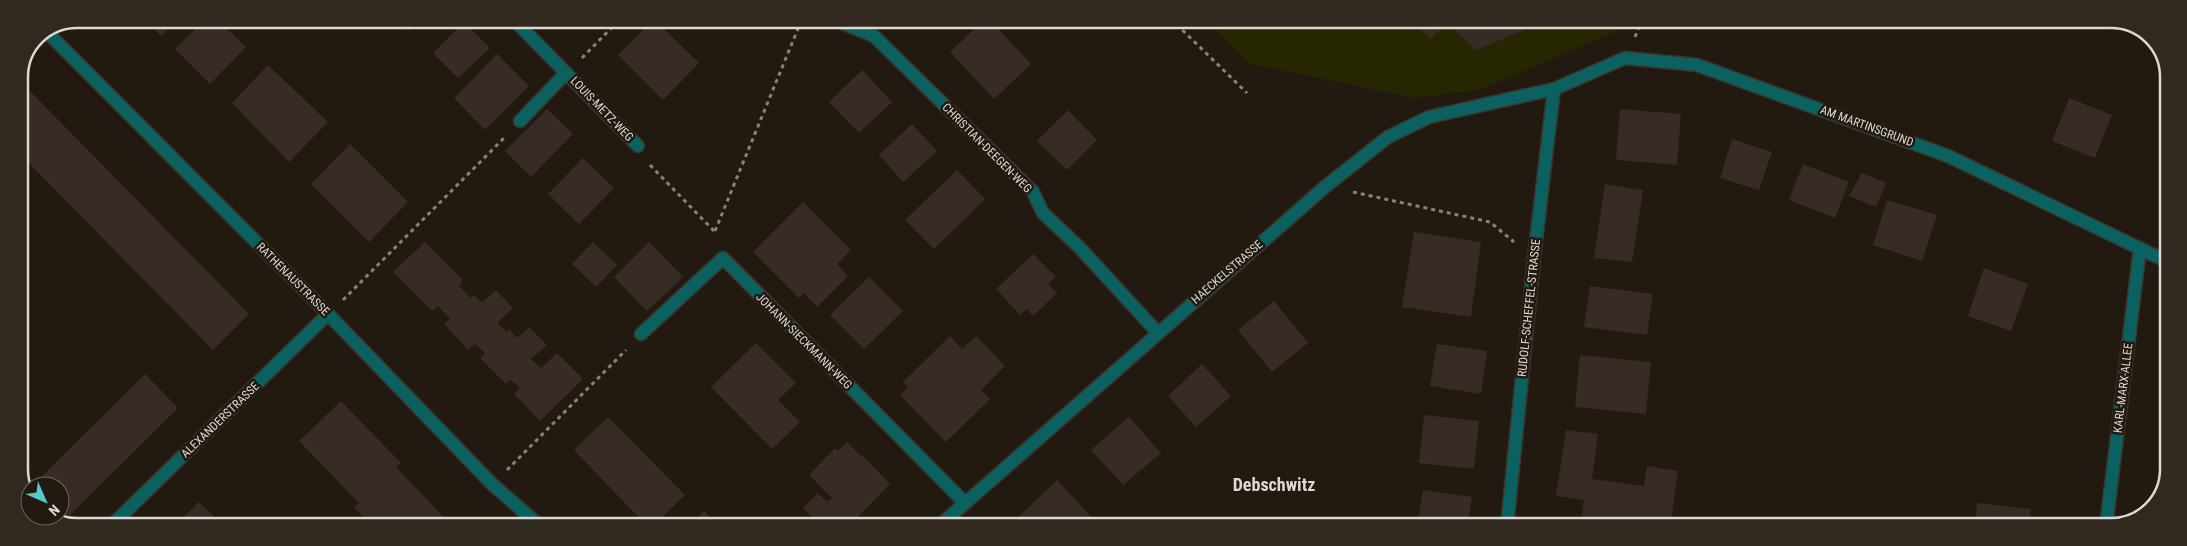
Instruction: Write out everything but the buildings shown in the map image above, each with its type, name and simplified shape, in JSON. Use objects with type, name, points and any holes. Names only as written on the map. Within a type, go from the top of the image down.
[{"type":"street","name":"LOUIS-METZ-WEG","points":[[522,28],[638,146]]},
{"type":"street","name":"CHRISTIAN-DEEGEN-WEG","points":[[854,28],[874,36],[1033,192],[1043,213],[1080,248],[1158,333]]},
{"type":"street","name":"RATHENAUSTRASSE","points":[[50,36],[328,314],[492,484],[531,518]]},
{"type":"street","name":"AM MARTINSGRUND","points":[[1554,89],[1626,58],[1697,65],[1948,156],[2159,258]]},
{"type":"street","name":"LOUIS-METZ-WEG","points":[[520,121],[566,73]]},
{"type":"street","name":"HAECKELSTRASSE","points":[[947,518],[1326,186],[1388,137],[1429,117],[1554,89]]},
{"type":"street","name":"RUDOLF-SCHEFFEL-STRASSE","points":[[1508,518],[1534,258],[1554,89]]},
{"type":"street","name":"KARL-MARX-ALLEE","points":[[2107,518],[2140,248]]},
{"type":"street","points":[[641,334],[723,258]]},
{"type":"street","name":"JOHANN-SIECKMANN-WEG","points":[[723,258],[964,502]]},
{"type":"street","name":"ALEXANDERSTRASSE","points":[[119,518],[328,314]]},
{"type":"path","points":[[566,73],[611,28]]},
{"type":"path","points":[[715,231],[798,28]]},
{"type":"path","points":[[1180,28],[1247,93]]},
{"type":"path","points":[[328,314],[520,121]]},
{"type":"path","points":[[638,146],[646,161],[715,231],[723,258]]},
{"type":"path","points":[[1326,186],[1490,222],[1534,258]]},
{"type":"path","points":[[518,458],[641,334]]},
{"type":"shaded area","points":[[1214,28],[1625,28],[1479,90],[1415,98],[1250,64]]},
{"type":"district","name":"Debschwitz","points":[[1274,485]]}]
